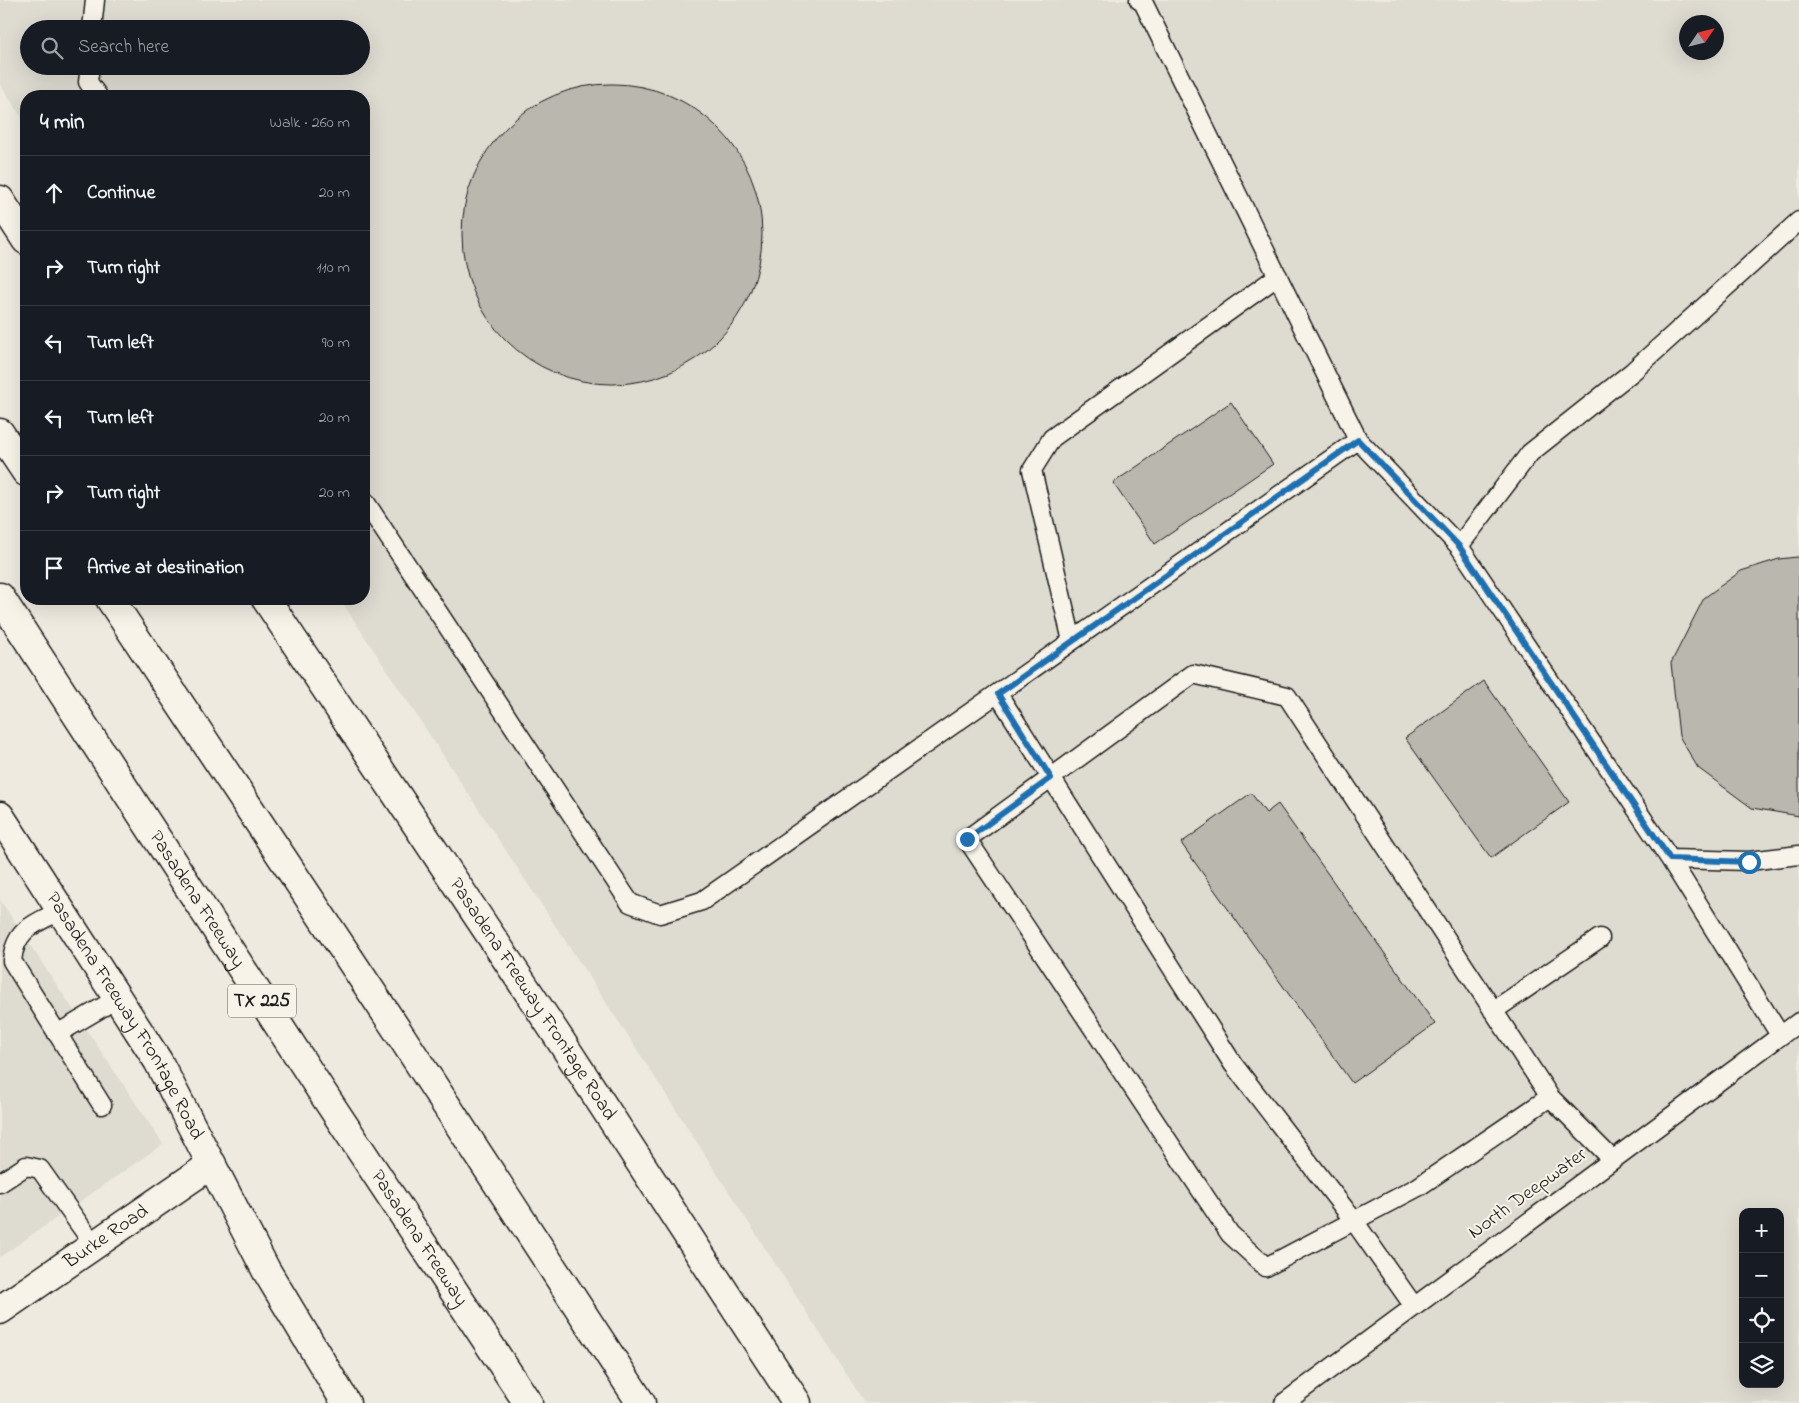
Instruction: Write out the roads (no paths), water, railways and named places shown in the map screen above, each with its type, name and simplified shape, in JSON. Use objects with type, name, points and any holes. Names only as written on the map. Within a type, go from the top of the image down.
[{"type":"main road","points":[[0,200],[20,231]]},
{"type":"main road","points":[[0,433],[20,463]]},
{"type":"main road","name":"Pasadena Freeway","points":[[0,597],[314,1080],[528,1403]]},
{"type":"main road","points":[[114,605],[401,1036],[641,1403]]},
{"type":"main road","name":"Pasadena Freeway Frontage Road","points":[[270,605],[555,1032],[797,1403]]},
{"type":"main road","name":"Pasadena Freeway Frontage Road","points":[[0,816],[158,1061],[266,1270],[346,1403]]},
{"type":"main road","name":"Burke Road","points":[[0,1310],[212,1164]]},
{"type":"lane","points":[[93,20],[94,0]]},
{"type":"lane","points":[[1143,1],[1358,440],[1459,546],[1670,859],[1780,1035]]},
{"type":"lane","points":[[89,75],[88,82],[94,90]]},
{"type":"lane","points":[[1459,546],[1530,453],[1632,372],[1799,221]]},
{"type":"lane","points":[[1072,641],[1032,470],[1052,438],[1278,276]]},
{"type":"lane","points":[[370,509],[630,903],[660,914],[702,901],[1358,440]]},
{"type":"lane","points":[[1550,1097],[1418,1187],[1266,1267],[1230,1234],[967,839],[1193,674],[1287,696],[1550,1097],[1612,1159]]},
{"type":"lane","points":[[998,694],[1233,1064],[1354,1222],[1413,1305]]},
{"type":"lane","points":[[1670,859],[1749,862],[1799,855]]},
{"type":"lane","points":[[62,910],[34,924],[19,935],[14,947],[12,961],[102,1105]]},
{"type":"lane","points":[[1493,1011],[1600,938]]},
{"type":"lane","points":[[57,1034],[118,998]]},
{"type":"lane","name":"North Deepwater","points":[[1284,1403],[1413,1305],[1799,1022]]},
{"type":"lane","points":[[0,1183],[26,1166],[40,1169],[94,1245]]}]
